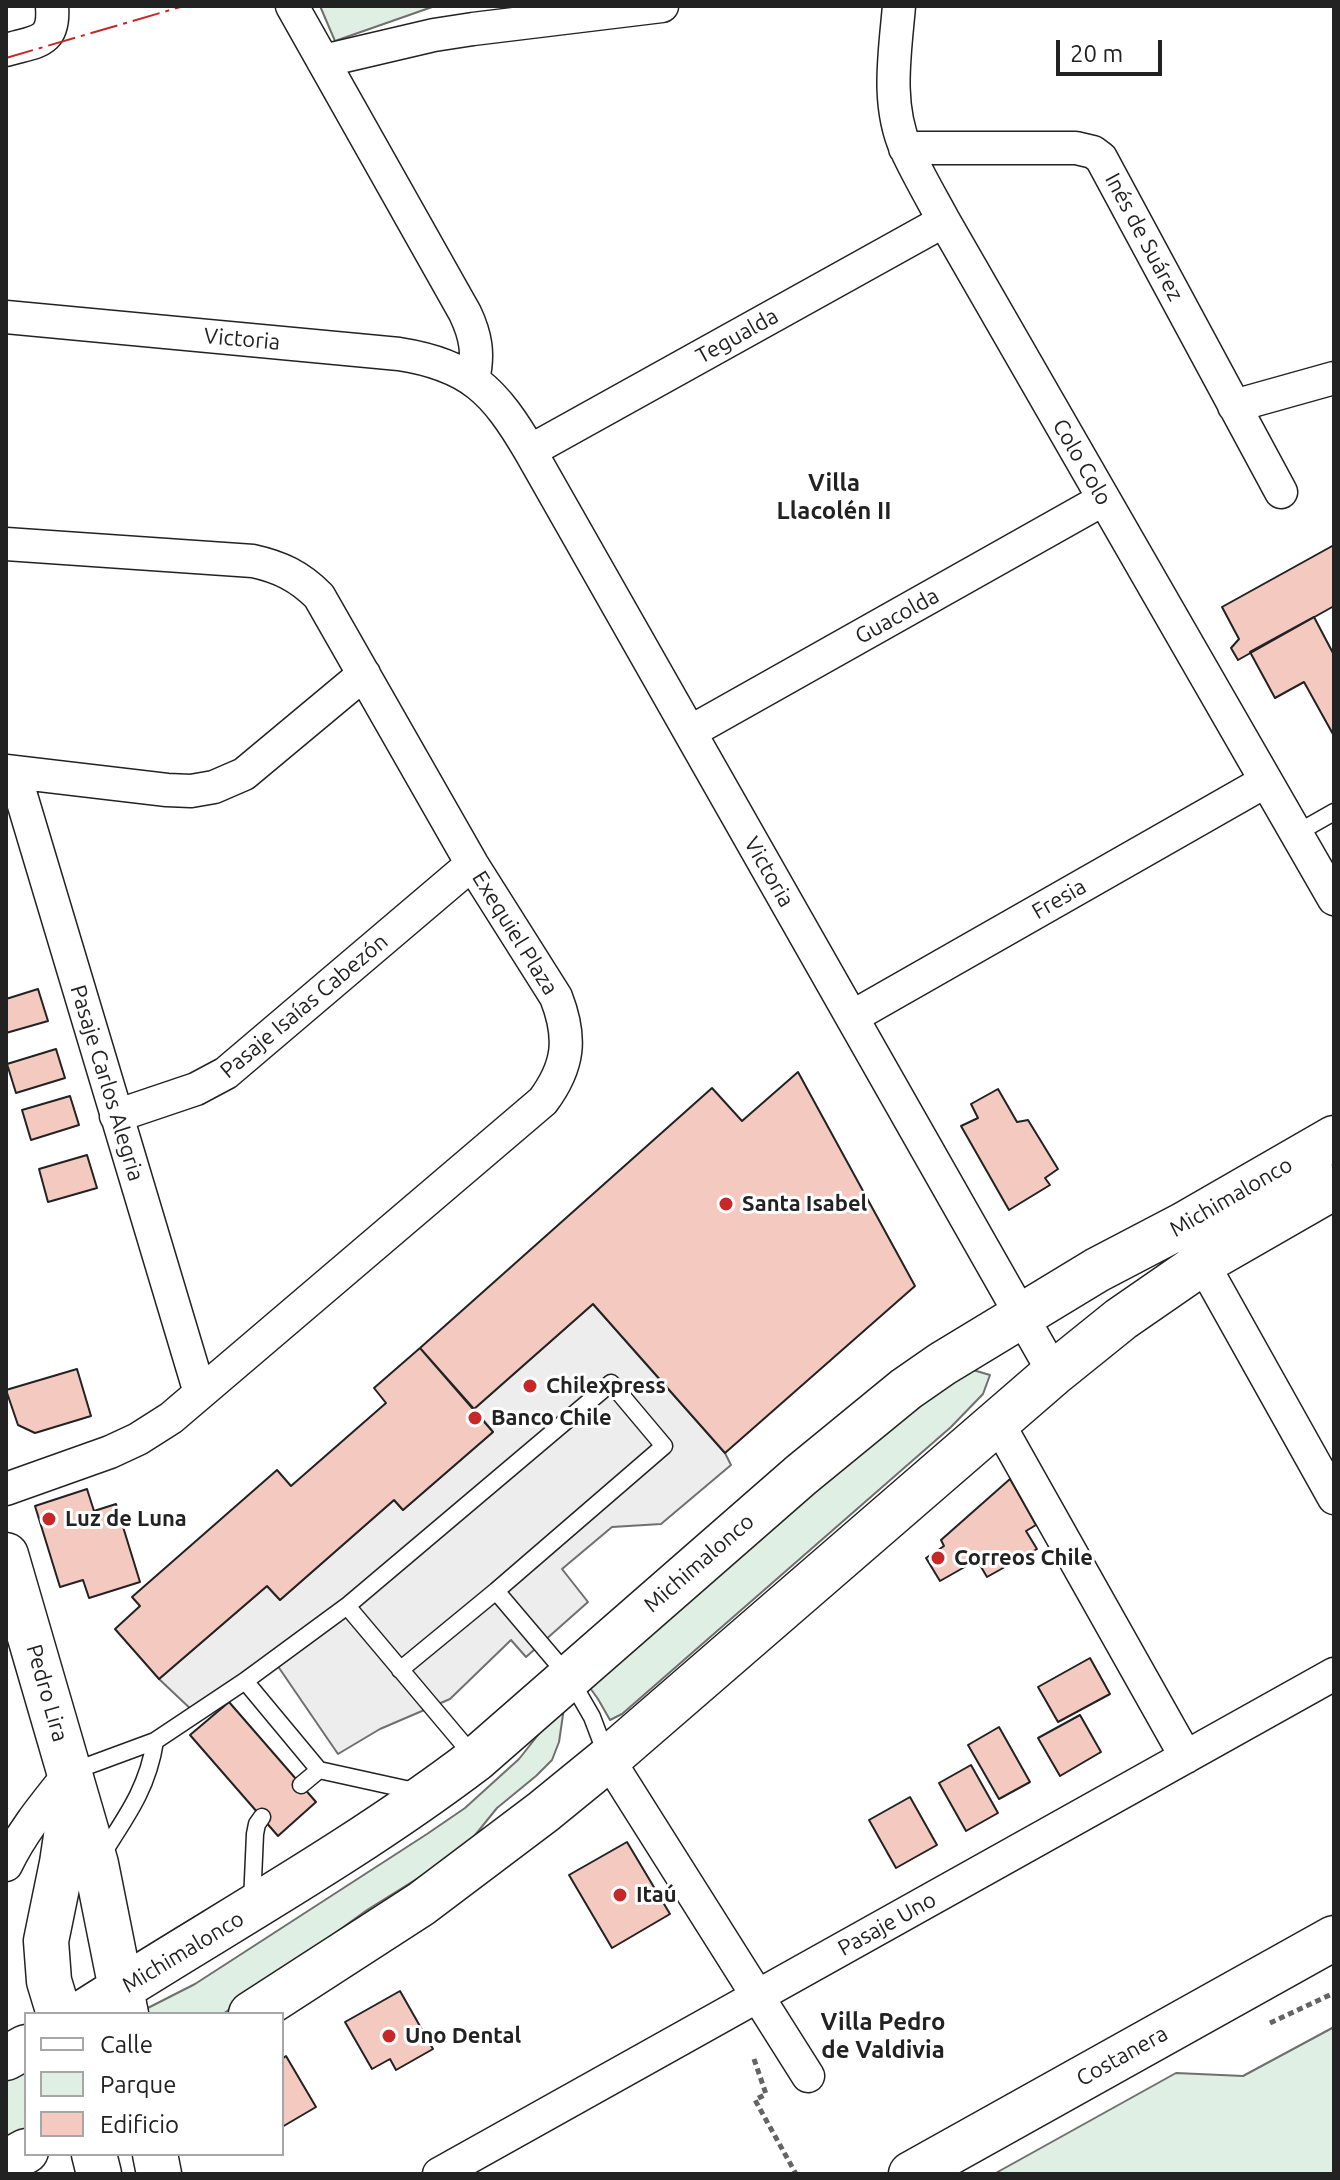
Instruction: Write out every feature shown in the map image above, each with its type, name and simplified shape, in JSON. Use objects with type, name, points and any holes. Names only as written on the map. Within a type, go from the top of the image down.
[{"type":"main road","name":"Michimalonco","points":[[87,2012],[123,2001],[251,1910],[429,1795],[476,1759],[871,1415],[942,1364],[1097,1270],[1183,1225],[1334,1138]]},
{"type":"main road","name":"Michimalonco","points":[[254,2012],[421,1904],[543,1812],[1121,1319],[1202,1263],[1334,1187]]},
{"type":"main road","name":"Pedro Lira","points":[[6,1555],[96,1864],[123,2001]]},
{"type":"main road","points":[[58,2012],[49,1981],[46,1941],[62,1863],[72,1779]]},
{"type":"main road","name":"Costanera","points":[[911,2174],[1334,1938]]},
{"type":"main road","points":[[6,2058],[24,2048]]},
{"type":"main road","points":[[6,2162],[24,2152]]},
{"type":"street","points":[[6,50],[39,40],[48,34],[53,20],[52,6]]},
{"type":"street","points":[[292,6],[473,329],[477,346],[473,380]]},
{"type":"street","points":[[323,61],[434,35],[662,6]]},
{"type":"street","name":"Colo Colo","points":[[899,6],[894,94],[905,148],[1334,899]]},
{"type":"street","name":"Inés de Suárez","points":[[905,148],[1076,148],[1093,152],[1101,158],[1281,492]]},
{"type":"street","name":"Tegualda","points":[[530,451],[944,221]]},
{"type":"street","name":"Victoria","points":[[6,317],[425,358],[450,366],[473,380],[502,407],[530,451],[1054,1373]]},
{"type":"street","points":[[1234,406],[1334,378]]},
{"type":"street","name":"Guacolda","points":[[690,732],[1104,499]]},
{"type":"street","name":"Exequiel Plaza","points":[[6,544],[253,561],[274,565],[307,583],[319,596],[472,864],[556,997],[564,1017],[567,1037],[565,1057],[557,1080],[543,1101],[171,1418],[110,1452],[6,1489]]},
{"type":"street","points":[[10,772],[167,790],[191,791],[214,787],[244,774],[364,674]]},
{"type":"street","name":"Pasaje Carlos Alegria","points":[[10,772],[200,1393]]},
{"type":"street","name":"Fresia","points":[[852,1017],[1266,781]]},
{"type":"street","name":"Pasaje Isaías Cabezón","points":[[116,1116],[196,1089],[226,1073],[472,864]]},
{"type":"street","points":[[1183,1225],[1334,1498]]},
{"type":"street","points":[[998,1423],[1186,1757]]},
{"type":"street","name":"Pasaje Uno","points":[[439,2174],[1334,1674]]},
{"type":"street","points":[[608,1759],[748,2002],[808,2076]]},
{"type":"street","points":[[6,1865],[30,1823],[72,1779]]},
{"type":"lane","points":[[1297,833],[1334,812]]},
{"type":"lane","points":[[72,1779],[155,1741],[245,1681],[347,1606],[611,1383],[664,1446],[400,1670]]},
{"type":"lane","points":[[496,1591],[569,1677],[592,1717],[608,1759]]},
{"type":"lane","points":[[347,1606],[476,1759]]},
{"type":"lane","points":[[245,1681],[319,1770],[429,1795]]},
{"type":"lane","points":[[96,1864],[138,1798],[152,1762],[155,1741]]},
{"type":"lane","points":[[301,1785],[319,1770]]},
{"type":"lane","points":[[251,1910],[255,1834],[262,1817]]},
{"type":"path","points":[[748,2002],[766,2094],[755,2100],[796,2174]]},
{"type":"green space","points":[[320,6],[435,6],[335,41]]},
{"type":"green space","points":[[973,1370],[990,1375],[983,1394],[951,1427],[622,1714],[610,1720],[585,1681],[900,1412]]},
{"type":"green space","points":[[565,1701],[559,1742],[552,1760],[497,1808],[463,1850],[367,1910],[226,2012],[140,2012],[195,1984],[427,1834],[465,1808],[519,1759]]},
{"type":"green space","points":[[1334,2027],[1334,2174],[994,2174],[1176,2073],[1243,2076]]},
{"type":"green space","points":[[24,2071],[24,2130],[6,2140],[6,2079]]},
{"type":"shaded area","points":[[593,1304],[725,1453],[731,1465],[661,1524],[612,1527],[562,1569],[588,1602],[526,1657],[511,1640],[450,1699],[380,1729],[338,1754],[275,1662],[195,1713],[159,1679],[267,1586],[280,1600],[394,1500],[403,1510],[493,1432],[474,1409]]},
{"type":"building","points":[[1334,545],[1334,606],[1238,660],[1231,648],[1239,639],[1222,607]]},
{"type":"building","points":[[1314,617],[1334,655],[1334,736],[1304,682],[1275,698],[1250,652]]},
{"type":"building","points":[[38,989],[48,1021],[6,1033],[6,999]]},
{"type":"building","points":[[56,1049],[65,1078],[16,1093],[7,1064]]},
{"type":"building","name":"Santa Isabel","points":[[798,1072],[915,1286],[725,1453],[593,1304],[474,1409],[420,1348],[712,1088],[742,1121]]},
{"type":"building","points":[[998,1089],[1017,1122],[1028,1120],[1058,1169],[1045,1178],[1050,1185],[1009,1210],[961,1126],[978,1118],[971,1104]]},
{"type":"building","points":[[70,1096],[79,1125],[31,1140],[22,1110]]},
{"type":"building","points":[[87,1155],[97,1188],[48,1202],[39,1169]]},
{"type":"building","points":[[420,1348],[493,1432],[403,1510],[394,1500],[280,1600],[267,1586],[159,1679],[115,1629],[140,1606],[132,1597],[277,1470],[291,1486],[386,1403],[374,1388]]},
{"type":"building","points":[[77,1369],[91,1416],[35,1433],[18,1425],[6,1390]]},
{"type":"building","points":[[1010,1479],[1036,1525],[1026,1531],[1037,1549],[987,1577],[977,1560],[940,1581],[926,1558],[944,1546],[941,1540]]},
{"type":"building","points":[[87,1489],[94,1511],[116,1504],[140,1582],[89,1598],[83,1580],[60,1587],[35,1506]]},
{"type":"building","points":[[1090,1658],[1110,1694],[1058,1722],[1038,1687]]},
{"type":"building","points":[[229,1702],[316,1802],[278,1836],[190,1735]]},
{"type":"building","points":[[1080,1715],[1101,1752],[1060,1776],[1038,1738]]},
{"type":"building","points":[[999,1727],[1030,1782],[999,1799],[968,1745]]},
{"type":"building","points":[[971,1765],[998,1813],[966,1831],[939,1783]]},
{"type":"building","points":[[910,1797],[937,1845],[896,1868],[869,1820]]},
{"type":"building","name":"Itaú","points":[[627,1842],[670,1914],[612,1948],[569,1875]]},
{"type":"building","name":"Uno Dental","points":[[400,1991],[433,2049],[396,2070],[390,2059],[372,2069],[345,2022]]},
{"type":"building","points":[[286,2056],[316,2107],[284,2126]]},
{"type":"power","points":[[6,58],[184,6]]},
{"type":"place","name":"Santa Isabel","points":[[726,1204]]},
{"type":"place","name":"Chilexpress","points":[[530,1386]]},
{"type":"place","name":"Banco Chile","points":[[475,1418]]},
{"type":"place","name":"Luz de Luna","points":[[49,1519]]},
{"type":"place","name":"Correos Chile","points":[[938,1558]]},
{"type":"place","name":"Itaú","points":[[620,1895]]},
{"type":"place","name":"Uno Dental","points":[[389,2036]]},
{"type":"district","name":"Villa Llacolén II","points":[[834,497]]},
{"type":"district","name":"Villa Pedro de Valdivia","points":[[883,2036]]}]
